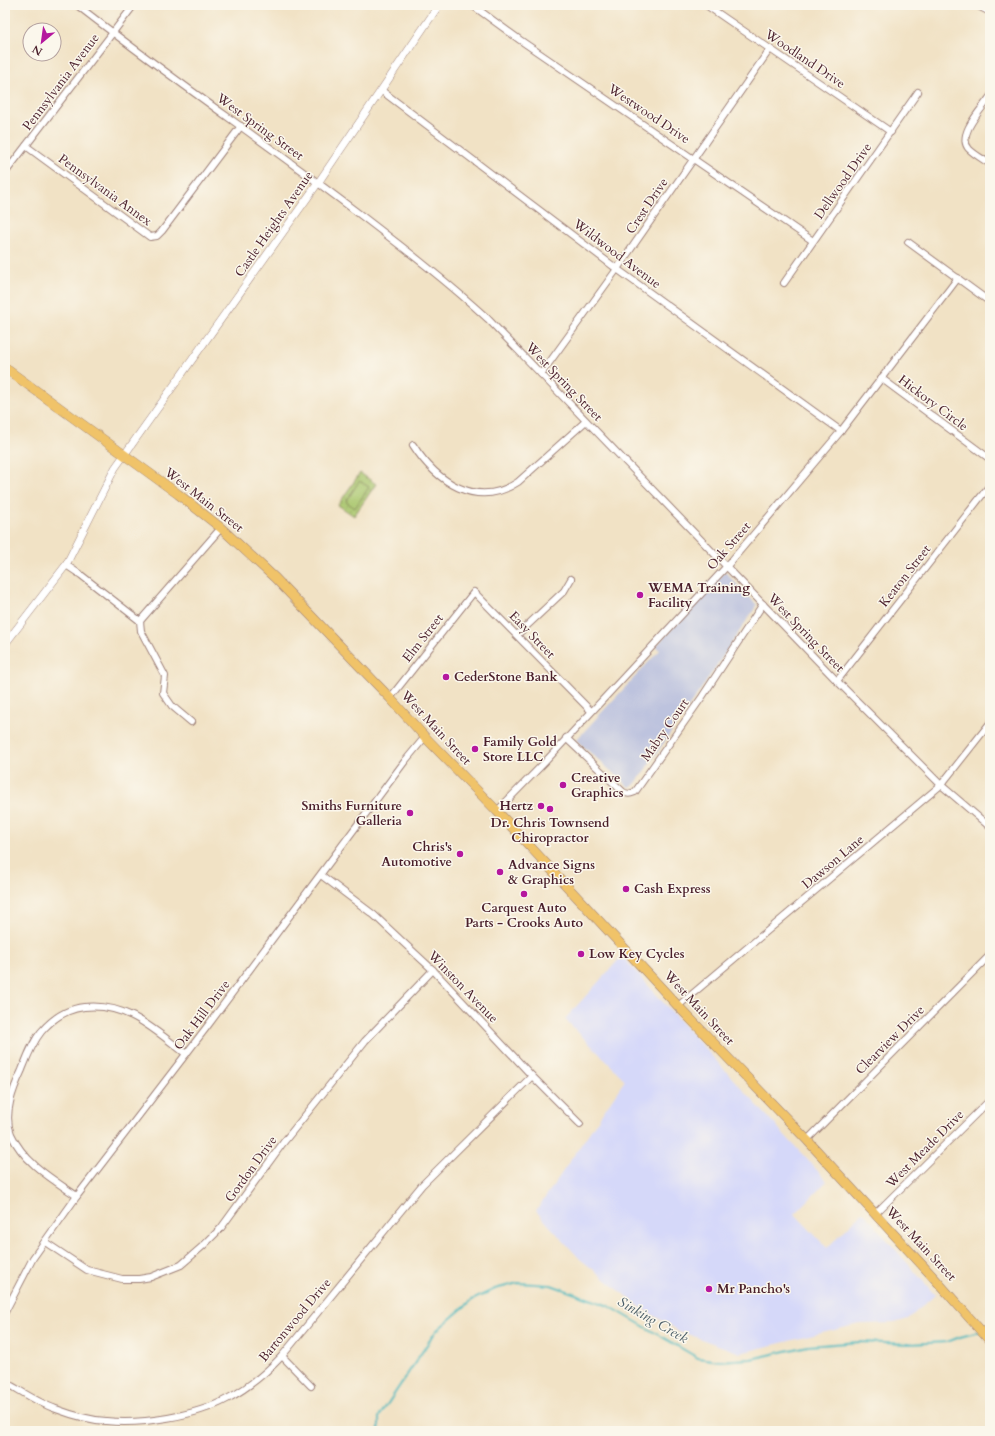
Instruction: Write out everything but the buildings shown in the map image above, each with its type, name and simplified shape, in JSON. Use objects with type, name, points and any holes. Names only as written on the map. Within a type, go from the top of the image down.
[{"type":"main road","name":"West Main Street","points":[[5,368],[125,455],[221,528],[275,578],[390,698],[425,738],[497,811],[678,1006],[807,1140],[990,1341]]},
{"type":"street","name":"West Spring Street","points":[[77,5],[112,33],[318,183],[423,263],[462,295],[488,319],[837,681],[942,785],[990,827]]},
{"type":"street","name":"Pennsylvania Avenue","points":[[5,173],[134,5]]},
{"type":"street","name":"Castle Heights Avenue","points":[[5,644],[66,565],[104,486],[115,468],[318,183],[382,91],[439,5]]},
{"type":"street","name":"Westwood Drive","points":[[472,5],[520,40],[813,241]]},
{"type":"street","name":"Woodland Drive","points":[[706,5],[891,132]]},
{"type":"street","points":[[976,5],[990,12]]},
{"type":"street","name":"Crest Drive","points":[[541,374],[770,49]]},
{"type":"street","name":"Wildwood Avenue","points":[[382,91],[617,268],[841,431]]},
{"type":"street","name":"Dellwood Drive","points":[[784,283],[918,92]]},
{"type":"street","points":[[990,97],[971,124],[965,138],[969,148],[990,164]]},
{"type":"street","name":"Pennsylvania Annex","points":[[26,146],[150,237],[156,236],[162,231],[241,126]]},
{"type":"street","points":[[908,242],[990,302]]},
{"type":"street","name":"Oak Street","points":[[497,811],[727,566],[841,431],[958,278]]},
{"type":"street","name":"Hickory Circle","points":[[881,378],[990,459]]},
{"type":"street","points":[[413,445],[431,468],[452,485],[473,492],[490,493],[509,488],[518,482],[586,421]]},
{"type":"street","name":"Keaton Street","points":[[837,681],[990,485]]},
{"type":"street","points":[[140,621],[221,528]]},
{"type":"street","points":[[66,565],[140,621],[141,631],[165,676],[163,692],[172,706],[191,722]]},
{"type":"street","points":[[517,635],[564,591],[571,579]]},
{"type":"street","name":"Elm Street","points":[[390,698],[474,592]]},
{"type":"street","name":"Easy Street","points":[[474,592],[591,711]]},
{"type":"street","name":"Mabry Court","points":[[566,738],[622,791],[626,794],[635,792],[702,697],[763,604]]},
{"type":"street","name":"Dawson Lane","points":[[678,1006],[942,785],[990,723]]},
{"type":"street","name":"Oak Hill Drive","points":[[5,1312],[21,1278],[33,1258],[77,1196],[321,875],[405,761],[425,738]]},
{"type":"street","name":"Winston Avenue","points":[[321,875],[374,915],[433,970],[532,1076],[580,1124]]},
{"type":"street","name":"Clearview Drive","points":[[807,1140],[990,955]]},
{"type":"street","name":"Gordon Drive","points":[[45,1242],[87,1270],[122,1279],[151,1277],[181,1265],[221,1228],[283,1143],[365,1041],[433,970]]},
{"type":"street","points":[[77,1196],[36,1168],[19,1148],[8,1126],[8,1115],[12,1097],[30,1051],[40,1033],[50,1023],[70,1010],[89,1006],[105,1006],[123,1011],[135,1017],[186,1054]]},
{"type":"street","name":"Bartonwood Drive","points":[[5,1382],[54,1409],[105,1421],[139,1421],[180,1415],[226,1400],[257,1380],[271,1368],[422,1185],[532,1076]]},
{"type":"street","name":"West Meade Drive","points":[[875,1214],[990,1100]]},
{"type":"street","points":[[282,1356],[311,1386]]},
{"type":"shaded area","points":[[725,572],[757,605],[636,783],[629,787],[576,740],[660,650],[656,646]]},
{"type":"shaded area","points":[[622,956],[685,1027],[827,1181],[795,1214],[827,1248],[863,1212],[935,1295],[908,1319],[894,1323],[859,1324],[740,1353],[679,1331],[640,1307],[580,1259],[536,1211],[625,1080],[565,1019]]},
{"type":"green space","points":[[360,473],[376,484],[354,516],[338,505]]},
{"type":"green space","points":[[359,481],[369,487],[355,508],[346,502]]},
{"type":"waterway","name":"Sinking Creek","points":[[379,1431],[379,1417],[436,1331],[472,1300],[495,1289],[518,1283],[551,1285],[609,1306],[698,1358],[720,1361],[751,1359],[808,1346],[859,1342],[909,1344],[947,1342],[979,1332]]},
{"type":"place","name":"WEMA Training Facility","points":[[640,595]]},
{"type":"place","name":"CederStone Bank","points":[[446,677]]},
{"type":"place","name":"Family Gold Store LLC","points":[[475,749]]},
{"type":"place","name":"Creative Graphics","points":[[563,785]]},
{"type":"place","name":"Hertz","points":[[541,806]]},
{"type":"place","name":"Dr. Chris Townsend Chiropractor","points":[[550,809]]},
{"type":"place","name":"Smiths Furniture Galleria","points":[[410,813]]},
{"type":"place","name":"Chris's Automotive","points":[[460,854]]},
{"type":"place","name":"Advance Signs & Graphics","points":[[500,872]]},
{"type":"place","name":"Cash Express","points":[[626,889]]},
{"type":"place","name":"Carquest Auto Parts - Crooks Auto","points":[[524,894]]},
{"type":"place","name":"Low Key Cycles","points":[[581,954]]},
{"type":"place","name":"Mr Pancho's","points":[[709,1289]]}]
